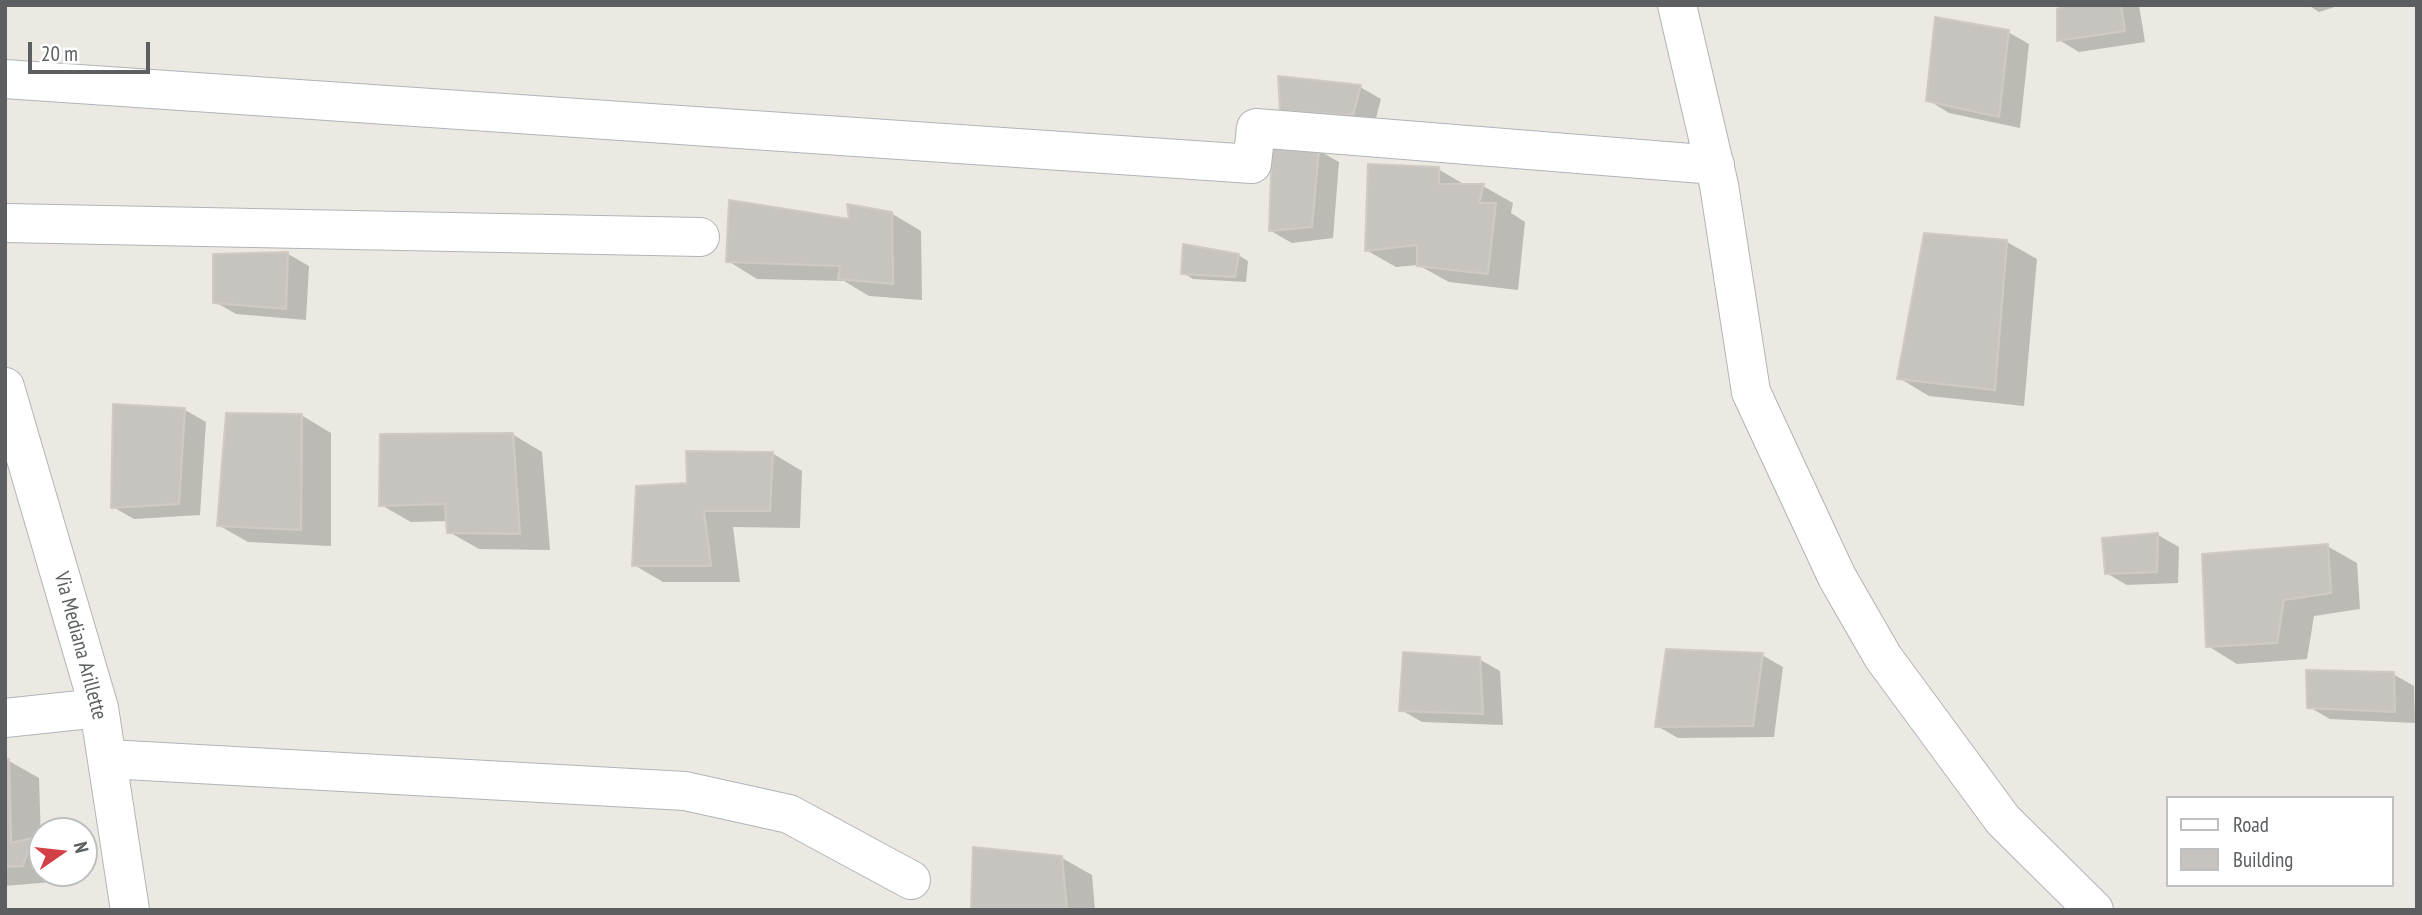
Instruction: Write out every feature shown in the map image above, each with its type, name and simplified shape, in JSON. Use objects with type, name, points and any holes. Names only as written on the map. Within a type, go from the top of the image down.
[{"type":"street","points":[[1677,5],[1715,165],[1751,392],[1837,578],[1883,657],[2003,820],[2094,910]]},
{"type":"street","points":[[5,79],[1252,164],[1256,128],[1715,165]]},
{"type":"street","points":[[5,222],[701,237]]},
{"type":"street","name":"Via Mediana Arillette","points":[[5,387],[99,708],[130,910]]},
{"type":"street","points":[[5,718],[99,708]]},
{"type":"street","points":[[108,760],[685,791],[789,814],[911,880]]},
{"type":"building","points":[[2068,5],[2121,5],[2125,31],[2057,41],[2057,9]]},
{"type":"building","points":[[1935,17],[2009,30],[1999,117],[1926,101]]},
{"type":"building","points":[[1278,76],[1361,85],[1353,115],[1280,111]]},
{"type":"building","points":[[1272,148],[1319,148],[1312,227],[1269,231]]},
{"type":"building","points":[[1368,164],[1439,167],[1439,184],[1484,184],[1479,203],[1496,203],[1488,274],[1417,266],[1417,245],[1365,251]]},
{"type":"building","points":[[729,200],[849,219],[847,204],[892,212],[893,284],[838,279],[840,266],[726,262]]},
{"type":"building","points":[[1924,233],[2007,240],[1995,390],[1897,379]]},
{"type":"building","points":[[1183,244],[1239,254],[1235,277],[1181,274]]},
{"type":"building","points":[[288,252],[286,309],[213,303],[213,254]]},
{"type":"building","points":[[113,404],[185,408],[179,504],[111,508]]},
{"type":"building","points":[[226,413],[302,414],[301,530],[217,526]]},
{"type":"building","points":[[513,433],[520,534],[447,533],[445,504],[379,506],[380,434]]},
{"type":"building","points":[[686,451],[773,452],[770,511],[704,511],[711,566],[632,566],[636,486],[687,483]]},
{"type":"building","points":[[2158,533],[2157,572],[2105,574],[2102,538]]},
{"type":"building","points":[[2328,544],[2331,593],[2284,600],[2277,643],[2206,647],[2202,554]]},
{"type":"building","points":[[1666,649],[1763,653],[1753,726],[1655,727]]},
{"type":"building","points":[[1403,652],[1480,657],[1483,714],[1399,711]]},
{"type":"building","points":[[2306,670],[2394,672],[2395,712],[2307,708]]},
{"type":"building","points":[[5,759],[9,759],[11,843],[28,839],[28,850],[23,866],[5,867]]},
{"type":"building","points":[[973,847],[1062,856],[1067,910],[971,910]]}]
